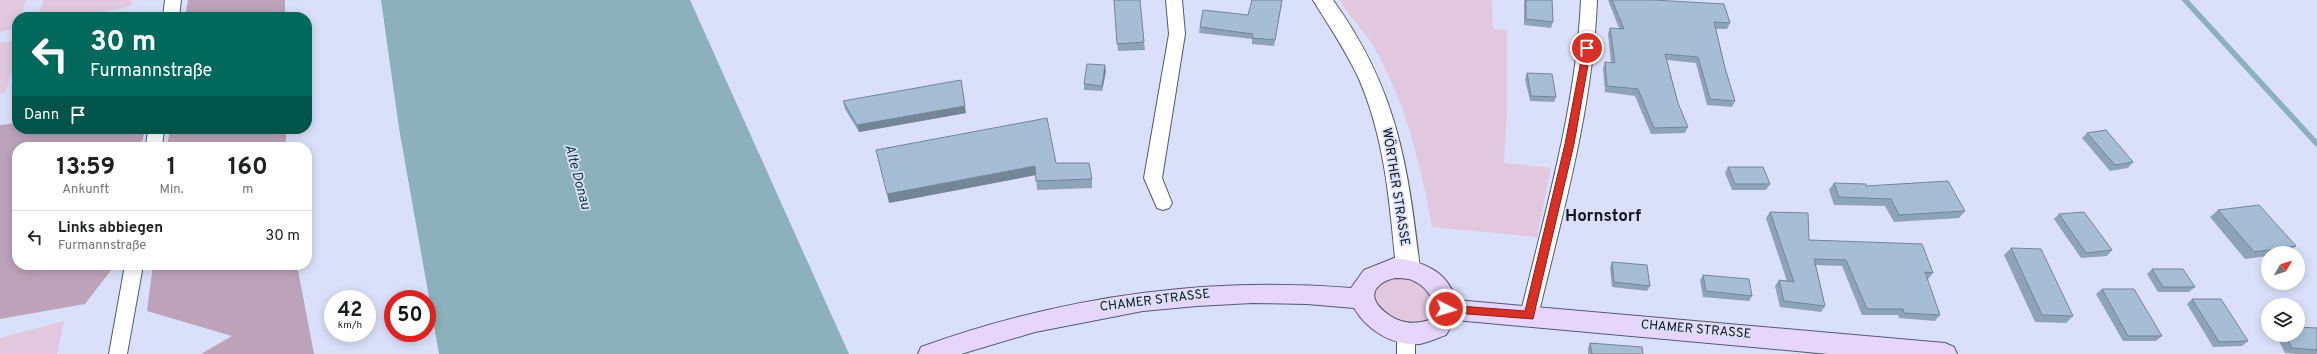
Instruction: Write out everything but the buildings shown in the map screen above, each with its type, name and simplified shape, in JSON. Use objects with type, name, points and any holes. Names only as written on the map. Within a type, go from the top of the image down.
[{"type":"main road","points":[[1394,268],[1408,269],[1420,273],[1435,284],[1454,310],[1438,327],[1418,337],[1406,346],[1370,321],[1364,310],[1362,299],[1364,288],[1371,278],[1381,271],[1394,268]]},
{"type":"main road","name":"CHAMER STRASSE","points":[[930,354],[960,343],[1087,311],[1151,299],[1220,293],[1257,293],[1316,294],[1362,299]]},
{"type":"main road","name":"CHAMER STRASSE","points":[[1454,310],[1495,312],[1945,354]]},
{"type":"street","points":[[172,12],[173,0]]},
{"type":"street","points":[[1163,203],[1153,178],[1177,34],[1174,0]]},
{"type":"street","name":"WÖRTHER STRASSE","points":[[1323,0],[1351,42],[1378,101],[1387,131],[1397,185],[1408,269]]},
{"type":"street","points":[[1529,316],[1571,140],[1587,48],[1589,0]]},
{"type":"street","points":[[118,354],[133,270]]},
{"type":"shaded area","points":[[0,0],[26,0],[22,12],[12,12],[12,29],[0,32]]},
{"type":"shaded area","points":[[43,0],[132,0],[131,6],[102,12],[39,12]]},
{"type":"shaded area","points":[[188,0],[285,0],[285,12],[186,12]]},
{"type":"shaded area","points":[[1341,0],[1492,0],[1493,29],[1507,30],[1507,107],[1504,163],[1551,168],[1537,237],[1432,227],[1418,161],[1406,119],[1398,98],[1375,49],[1367,36],[1342,5]]},
{"type":"shaded area","points":[[12,41],[12,70],[5,93],[0,94],[0,43]]},
{"type":"shaded area","points":[[12,124],[12,134],[144,134],[142,142],[12,142],[12,270],[111,270],[85,304],[0,319],[0,125]]},
{"type":"shaded area","points":[[169,134],[286,134],[286,142],[168,142]]},
{"type":"shaded area","points":[[152,270],[298,270],[314,354],[201,354],[232,336],[147,311]]},
{"type":"shaded area","points":[[1401,276],[1420,282],[1430,294],[1433,307],[1432,313],[1429,319],[1424,323],[1417,325],[1395,325],[1374,301],[1377,290],[1382,283]]},
{"type":"shaded area","points":[[64,321],[57,354],[0,354],[0,338]]},
{"type":"water","name":"Alte Donau","points":[[381,0],[690,0],[849,354],[439,354],[436,337],[436,290],[428,290],[399,128]]},
{"type":"waterway","points":[[2185,0],[2317,144]]},
{"type":"district","name":"Hornstorf","points":[[1603,217]]},
{"type":"route","points":[[1446,309],[1529,316],[1536,295],[1570,144],[1587,48]]}]
